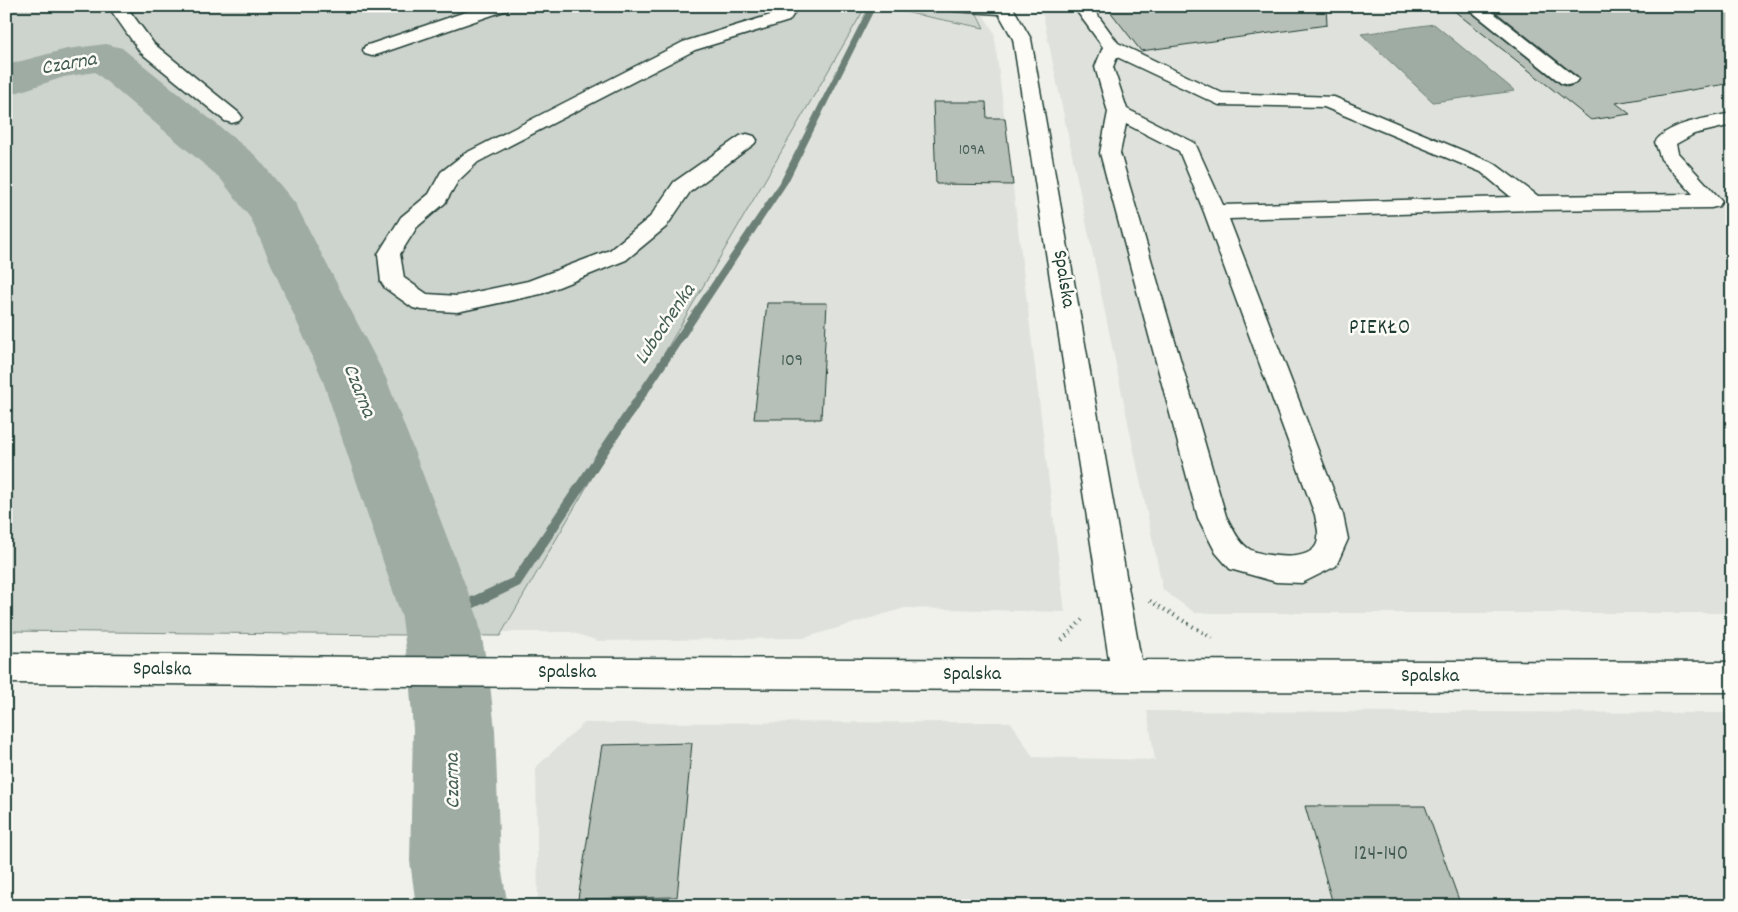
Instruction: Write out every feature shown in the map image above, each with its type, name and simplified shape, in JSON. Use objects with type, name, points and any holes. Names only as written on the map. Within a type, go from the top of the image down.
[{"type":"street","points":[[117,6],[147,48],[232,117]]},
{"type":"street","points":[[372,50],[501,6]]},
{"type":"street","points":[[746,140],[682,187],[658,222],[618,255],[533,288],[457,304],[422,302],[393,282],[390,254],[409,222],[438,198],[449,177],[471,158],[689,46],[783,17],[790,6]]},
{"type":"street","points":[[955,6],[1004,8]]},
{"type":"street","points":[[1082,6],[1112,47],[1219,99],[1327,101],[1488,168],[1533,203]]},
{"type":"street","points":[[1474,6],[1568,79]]},
{"type":"street","name":"Spalska","points":[[1004,8],[1022,39],[1029,72],[1128,676]]},
{"type":"street","points":[[1112,47],[1104,67],[1118,112],[1110,153],[1212,518],[1226,544],[1241,560],[1276,569],[1302,570],[1325,558],[1333,539],[1329,515],[1215,212],[1188,147],[1118,112]]},
{"type":"street","points":[[1215,212],[1533,203],[1710,201],[1668,156],[1666,142],[1687,129],[1732,120]]},
{"type":"street","name":"Spalska","points":[[6,668],[547,673],[1732,677]]},
{"type":"shaded area","points":[[6,6],[978,6],[994,32],[1065,612],[905,608],[804,638],[598,641],[571,632],[322,632]]},
{"type":"shaded area","points":[[6,6],[866,6],[500,636],[6,631]]},
{"type":"shaded area","points":[[874,6],[973,6],[984,28]]},
{"type":"shaded area","points":[[1033,6],[1732,6],[1732,613],[1195,613],[1163,590],[1043,16]]},
{"type":"shaded area","points":[[1434,24],[1515,91],[1433,102],[1361,34]]},
{"type":"shaded area","points":[[1147,711],[1732,713],[1732,906],[538,906],[536,767],[584,723],[1011,722],[1033,757],[1155,760]]},
{"type":"building","points":[[1106,6],[1326,6],[1327,25],[1141,51]]},
{"type":"building","points":[[1448,6],[1463,6],[1560,84],[1567,87],[1576,84],[1579,78],[1488,6],[1732,6],[1732,83],[1616,103],[1630,114],[1591,120]]},
{"type":"building","points":[[933,102],[986,102],[987,118],[1005,118],[1013,185],[936,184]]},
{"type":"building","points":[[767,303],[827,303],[821,419],[754,419]]},
{"type":"building","points":[[692,743],[677,897],[578,899],[602,745]]},
{"type":"building","points":[[1305,806],[1425,806],[1460,903],[1436,903],[1437,906],[1333,904]]},
{"type":"waterway","name":"Lubochenka","points":[[440,618],[516,582],[784,182],[873,6]]},
{"type":"waterway","name":"Czarna","points":[[6,82],[55,65],[79,60],[106,58],[238,167],[276,215],[354,378],[440,618],[449,675],[454,730],[455,861],[462,906]]},
{"type":"district","name":"PIEKŁO","points":[[1380,329]]}]
